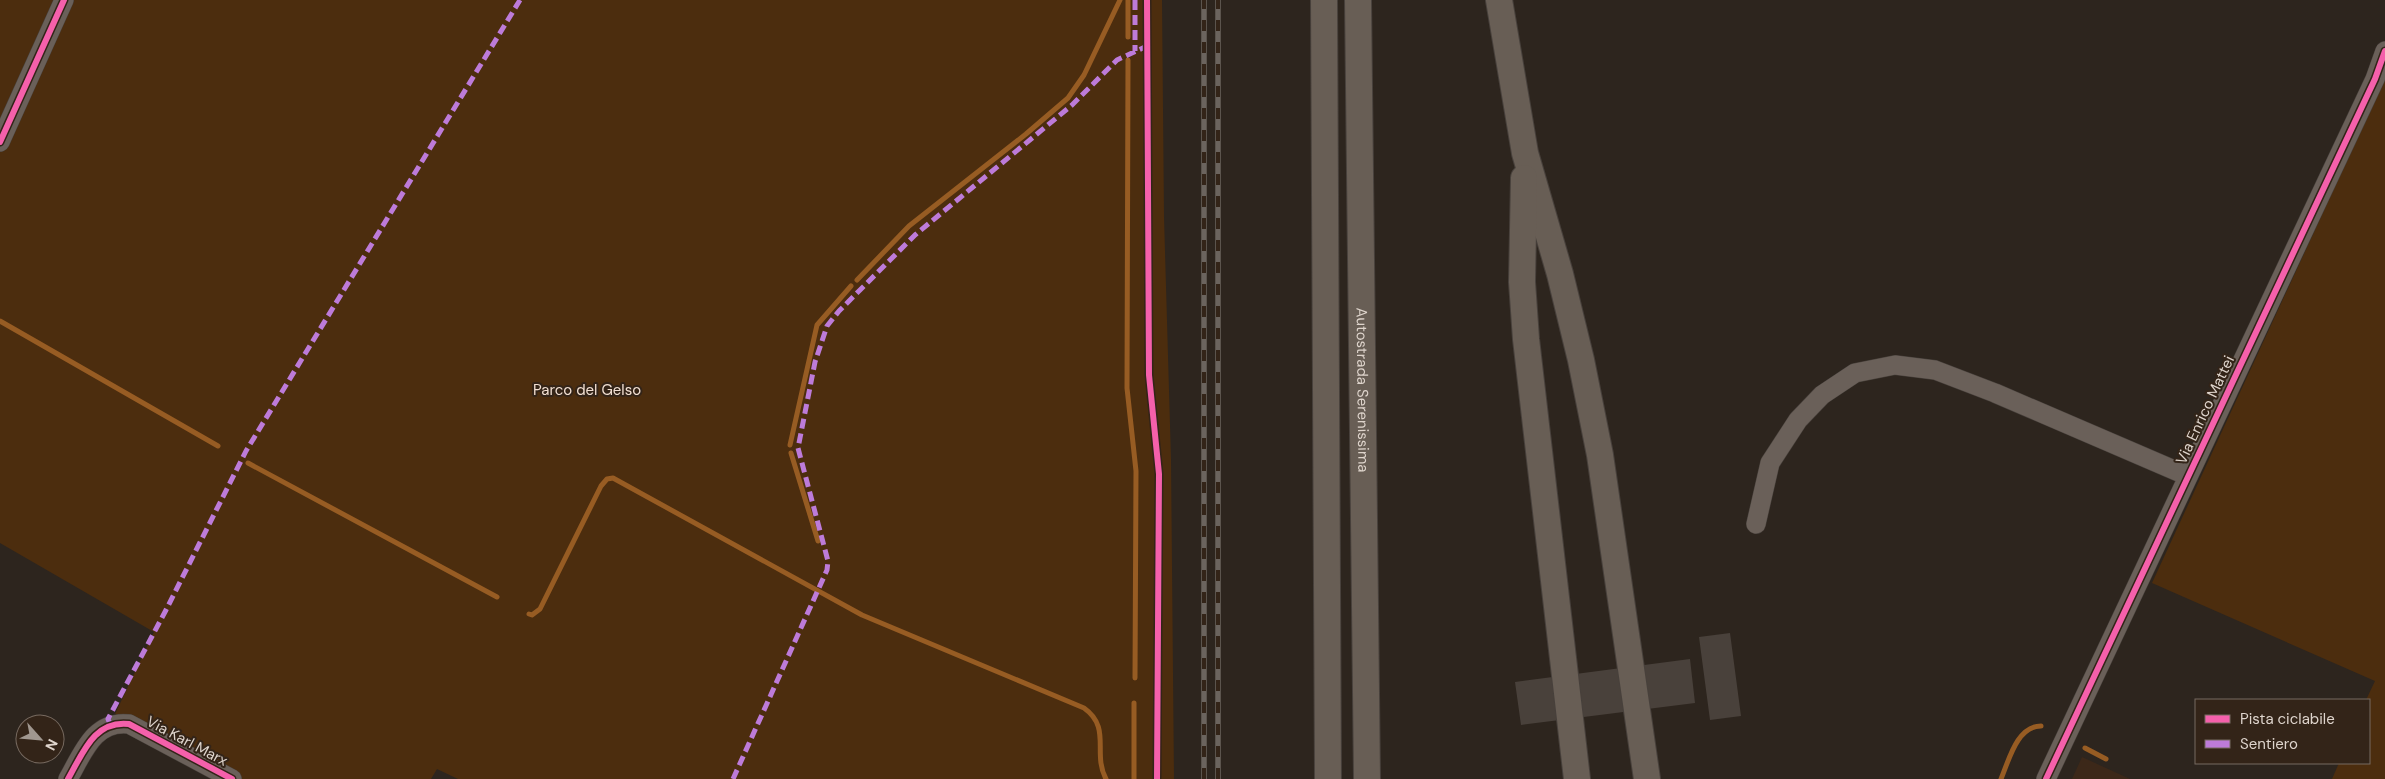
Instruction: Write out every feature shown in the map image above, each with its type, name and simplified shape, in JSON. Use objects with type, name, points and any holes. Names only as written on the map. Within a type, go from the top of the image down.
[{"type":"highway","points":[[1324,0],[1328,779]]},
{"type":"highway","name":"Autostrada Serenissima","points":[[1358,0],[1367,779]]},
{"type":"highway","points":[[1499,0],[1525,153],[1560,274],[1581,360],[1598,446],[1647,779]]},
{"type":"highway","points":[[1525,153],[1522,282],[1526,339],[1577,779]]},
{"type":"highway","points":[[1324,779],[1328,705]]},
{"type":"street","points":[[0,142],[64,0]]},
{"type":"street","name":"Via Enrico Mattei","points":[[2046,779],[2375,79],[2385,51]]},
{"type":"street","points":[[1756,524],[1770,463],[1798,420],[1822,395],[1855,374],[1896,365],[1935,370],[1995,393],[2188,476]]},
{"type":"street","name":"Via Karl Marx","points":[[68,779],[95,735],[104,727],[116,722],[129,724],[232,779]]},
{"type":"shaded area","points":[[2082,757],[2130,779],[2072,779]]},
{"type":"green space","name":"Parco del Gelso","points":[[0,0],[1162,0],[1164,217],[1171,459],[1174,779],[458,779],[437,769],[431,779],[239,779],[115,714],[154,632],[0,543]]},
{"type":"green space","points":[[2385,70],[2385,779],[2332,779],[2339,764],[2370,764],[2370,699],[2366,699],[2375,681],[2152,583],[2374,102]]},
{"type":"building","points":[[1730,633],[1741,716],[1710,720],[1699,637]]},
{"type":"building","points":[[1690,659],[1695,703],[1521,725],[1515,682]]},
{"type":"waterway","points":[[857,280],[909,226],[1026,134],[1068,98],[1084,75],[1120,0]]},
{"type":"waterway","points":[[1128,0],[1128,37]]},
{"type":"waterway","points":[[1128,60],[1127,388],[1136,471],[1135,678]]},
{"type":"waterway","points":[[790,445],[817,325],[851,286]]},
{"type":"waterway","points":[[0,321],[218,446]]},
{"type":"waterway","points":[[791,453],[818,541]]},
{"type":"waterway","points":[[248,463],[497,597]]},
{"type":"waterway","points":[[529,614],[532,615],[540,609],[601,486],[607,479],[613,478],[862,615],[1084,708],[1092,716],[1100,732],[1102,769],[1106,779]]},
{"type":"waterway","points":[[1134,703],[1134,779]]},
{"type":"waterway","points":[[2001,779],[2015,745],[2020,738],[2033,727],[2041,726]]},
{"type":"waterway","points":[[2085,748],[2106,759]]},
{"type":"railway","points":[[1204,0],[1204,779]]},
{"type":"railway","points":[[1218,0],[1218,779]]},
{"type":"marked path","points":[[110,724],[108,719],[166,610],[246,451],[520,0]]},
{"type":"marked path","points":[[1135,0],[1135,51]]},
{"type":"marked path","points":[[733,779],[827,570],[828,561],[798,448],[815,362],[827,326],[839,311],[915,235],[1072,105],[1117,60],[1147,46]]},
{"type":"cycle path","points":[[0,142],[64,0]]},
{"type":"cycle path","points":[[1147,0],[1149,375],[1159,474],[1157,779]]},
{"type":"cycle path","points":[[2046,779],[2375,79],[2385,51]]},
{"type":"cycle path","points":[[68,779],[91,740],[107,727],[117,724],[129,724],[232,779]]}]
